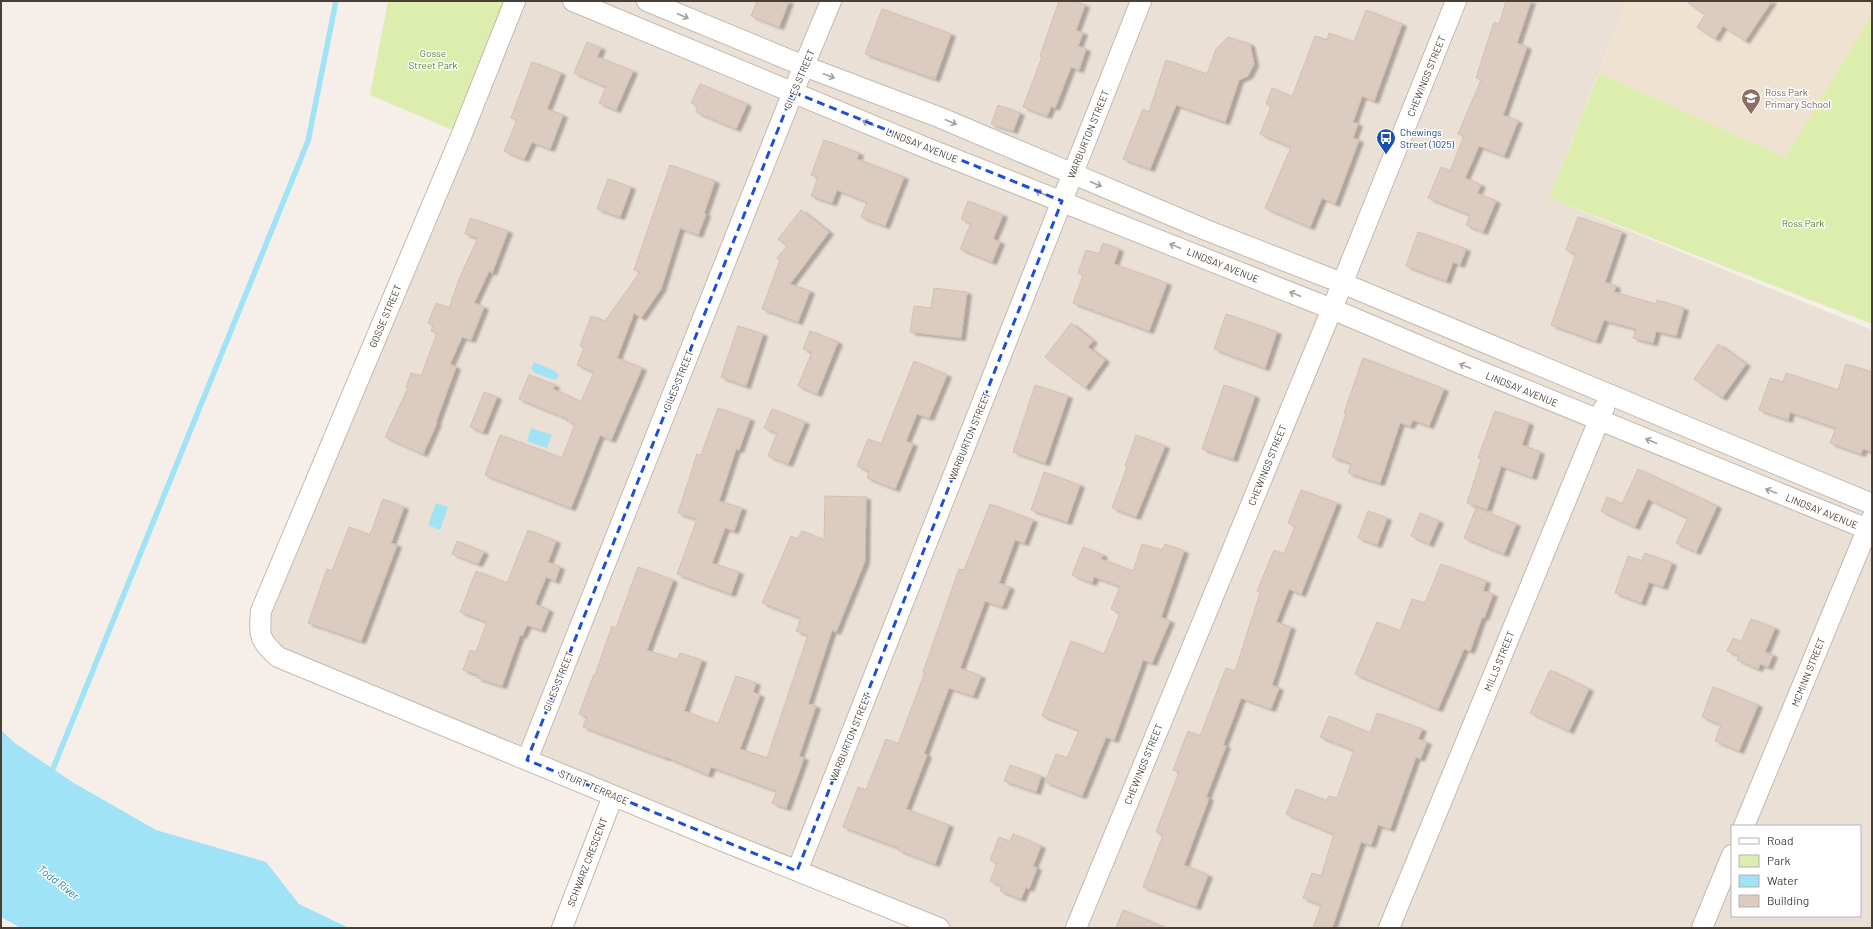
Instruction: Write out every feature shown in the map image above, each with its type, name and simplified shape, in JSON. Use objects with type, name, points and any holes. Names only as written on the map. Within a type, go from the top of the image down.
[{"type":"street","name":"GOSSE STREET","points":[[260,632],[261,611],[462,134],[515,1]]},
{"type":"street","name":"LINDSAY AVENUE","points":[[573,1],[793,92],[1332,309],[1599,420],[1870,526]]},
{"type":"street","points":[[647,1],[804,66],[941,118],[1206,230],[1342,283],[1872,504]]},
{"type":"street","name":"GILES STREET","points":[[527,760],[793,92],[831,1]]},
{"type":"street","name":"WARBURTON STREET","points":[[797,871],[1141,1]]},
{"type":"street","name":"CHEWINGS STREET","points":[[1076,928],[1332,309],[1456,1]]},
{"type":"street","name":"MILLS STREET","points":[[1388,928],[1610,395]]},
{"type":"street","name":"MCMINN STREET","points":[[1744,825],[1870,526]]},
{"type":"street","name":"STURT TERRACE","points":[[260,632],[265,645],[278,658],[939,928]]},
{"type":"street","name":"SCHWARZ CRESCENT","points":[[562,928],[613,796]]},
{"type":"street","points":[[1702,928],[1731,857]]},
{"type":"highlighted area","points":[[793,92],[1062,201],[797,871],[527,760]]},
{"type":"shaded area","points":[[515,1],[1627,1],[1549,198],[1872,330],[1872,928],[939,928],[278,657],[261,611]]},
{"type":"shaded area","name":"Ross Park Primary School","points":[[1627,1],[1872,1],[1872,14],[1785,157],[1599,73]]},
{"type":"green space","name":"Gosse Street Park","points":[[388,1],[515,1],[462,134],[370,95]]},
{"type":"green space","name":"Ross Park","points":[[1872,14],[1872,324],[1549,198],[1599,73],[1785,157]]},
{"type":"water","points":[[534,362],[555,371],[559,376],[555,380],[535,373],[531,369]]},
{"type":"water","points":[[531,428],[552,435],[547,448],[527,441]]},
{"type":"water","points":[[436,503],[448,507],[440,530],[428,525]]},
{"type":"water","name":"Todd River","points":[[1,730],[16,744],[74,783],[156,830],[266,862],[299,904],[349,928],[21,928],[1,917]]},
{"type":"building","points":[[757,1],[789,1],[779,27],[751,16]]},
{"type":"building","points":[[1059,1],[1074,1],[1085,5],[1076,30],[1083,33],[1078,46],[1086,49],[1079,70],[1071,67],[1055,108],[1051,106],[1047,116],[1023,107],[1042,57],[1040,56]]},
{"type":"building","points":[[1506,1],[1531,1],[1517,43],[1527,47],[1503,115],[1518,121],[1504,156],[1479,146],[1465,178],[1481,185],[1477,193],[1496,201],[1483,232],[1466,225],[1470,215],[1428,198],[1441,167],[1450,171],[1464,136],[1458,134],[1481,80],[1476,78],[1494,22],[1499,24]]},
{"type":"building","points":[[1686,1],[1772,1],[1745,41],[1723,26],[1715,39],[1697,27],[1705,15]]},
{"type":"building","points":[[882,9],[951,34],[935,79],[865,54]]},
{"type":"building","points":[[1366,10],[1402,24],[1374,101],[1362,96],[1353,122],[1358,124],[1353,138],[1359,140],[1335,204],[1322,198],[1310,227],[1265,208],[1291,147],[1260,134],[1271,107],[1266,104],[1272,88],[1292,97],[1315,36],[1327,40],[1329,33],[1354,42]]},
{"type":"building","points":[[1228,37],[1250,44],[1254,64],[1248,76],[1239,80],[1225,122],[1176,105],[1150,169],[1123,159],[1143,109],[1149,112],[1166,60],[1207,74],[1216,49]]},
{"type":"building","points":[[587,42],[601,48],[597,57],[633,71],[616,110],[599,103],[606,87],[574,73]]},
{"type":"building","points":[[532,62],[561,73],[547,109],[563,115],[550,149],[532,142],[524,159],[504,151],[517,120],[511,118]]},
{"type":"building","points":[[700,84],[747,104],[736,129],[696,112],[698,106],[691,103]]},
{"type":"building","points":[[998,105],[1020,113],[1013,131],[991,124]]},
{"type":"building","points":[[824,140],[859,153],[857,159],[904,177],[885,226],[861,217],[867,202],[837,190],[832,203],[811,196],[818,177],[811,175]]},
{"type":"building","points":[[670,165],[715,181],[704,213],[706,214],[698,235],[680,228],[661,289],[641,318],[634,313],[617,358],[642,368],[611,440],[600,435],[571,508],[485,475],[500,435],[562,458],[575,424],[567,421],[568,419],[519,399],[529,375],[555,385],[553,389],[581,402],[594,372],[577,365],[584,348],[580,346],[591,316],[605,321],[640,272],[634,270]]},
{"type":"building","points":[[608,179],[631,187],[620,217],[597,209]]},
{"type":"building","points":[[968,201],[1003,215],[993,239],[1000,242],[992,262],[960,249],[971,223],[961,219]]},
{"type":"building","points":[[801,210],[829,232],[790,284],[810,291],[798,322],[762,309],[780,260],[777,258],[787,246],[778,239]]},
{"type":"building","points":[[1578,217],[1622,232],[1605,282],[1616,286],[1614,292],[1656,304],[1657,300],[1684,308],[1676,336],[1656,331],[1653,343],[1633,338],[1636,329],[1604,320],[1596,341],[1551,325],[1576,254],[1566,250]]},
{"type":"building","points":[[470,218],[508,231],[492,273],[489,271],[474,303],[484,307],[471,340],[462,337],[450,364],[456,367],[436,422],[437,423],[423,454],[385,437],[408,388],[406,387],[411,373],[421,376],[437,333],[431,331],[433,325],[428,323],[436,303],[449,308],[459,279],[478,238],[465,234]]},
{"type":"building","points":[[1418,232],[1466,249],[1460,265],[1453,262],[1446,281],[1406,266]]},
{"type":"building","points":[[1103,243],[1119,249],[1114,264],[1167,283],[1149,331],[1073,303],[1083,275],[1078,273],[1086,250],[1099,254]]},
{"type":"building","points":[[934,288],[967,292],[961,338],[910,332],[914,306],[931,308]]},
{"type":"building","points":[[1226,314],[1277,332],[1265,368],[1214,349]]},
{"type":"building","points":[[1071,323],[1093,341],[1088,347],[1105,360],[1085,388],[1045,357]]},
{"type":"building","points":[[738,326],[763,334],[746,386],[721,377]]},
{"type":"building","points":[[810,331],[838,342],[817,394],[798,386],[812,352],[803,349]]},
{"type":"building","points":[[1718,344],[1746,364],[1722,398],[1694,379]]},
{"type":"building","points":[[1363,358],[1444,389],[1429,426],[1413,420],[1410,426],[1400,423],[1380,483],[1348,473],[1351,463],[1332,457],[1346,413],[1344,413]]},
{"type":"building","points":[[914,361],[947,375],[929,418],[917,414],[906,441],[913,444],[895,489],[867,478],[869,471],[857,466],[868,439],[881,444]]},
{"type":"building","points":[[1846,364],[1872,372],[1872,452],[1863,449],[1861,454],[1830,443],[1836,428],[1790,412],[1788,420],[1759,410],[1770,378],[1783,382],[1786,373],[1838,390]]},
{"type":"building","points":[[1035,385],[1068,396],[1045,463],[1013,452]]},
{"type":"building","points":[[1224,385],[1255,396],[1233,459],[1202,449]]},
{"type":"building","points":[[484,392],[497,397],[483,432],[470,427]]},
{"type":"building","points":[[718,408],[750,419],[739,450],[736,449],[719,501],[742,508],[734,531],[725,528],[712,563],[739,572],[731,594],[677,574],[697,519],[678,513],[697,454],[701,455]]},
{"type":"building","points":[[772,409],[805,422],[788,464],[768,456],[777,433],[764,428]]},
{"type":"building","points":[[1495,411],[1529,423],[1522,445],[1540,452],[1532,477],[1501,466],[1487,509],[1467,503],[1481,459],[1478,458]]},
{"type":"building","points":[[1136,435],[1165,446],[1136,517],[1112,508],[1127,467],[1125,466]]},
{"type":"building","points":[[1638,469],[1717,506],[1696,552],[1676,543],[1688,518],[1648,499],[1635,527],[1601,511],[1607,497],[1622,504]]},
{"type":"building","points":[[1044,472],[1080,485],[1067,522],[1031,510]]},
{"type":"building","points":[[1301,490],[1337,503],[1301,594],[1289,589],[1276,622],[1291,627],[1272,685],[1279,688],[1271,709],[1241,698],[1223,745],[1226,746],[1206,797],[1209,798],[1184,865],[1208,875],[1196,907],[1143,887],[1163,835],[1156,832],[1179,772],[1173,770],[1188,731],[1200,736],[1226,668],[1235,671],[1260,593],[1257,591],[1274,550],[1284,554],[1295,526],[1288,523]]},
{"type":"building","points":[[825,496],[866,497],[865,561],[836,632],[832,630],[808,704],[816,706],[799,756],[804,758],[786,808],[772,803],[777,791],[711,767],[708,775],[666,757],[583,727],[587,717],[579,714],[594,674],[595,675],[612,626],[616,628],[638,567],[673,580],[647,650],[677,660],[680,653],[702,660],[684,711],[718,724],[736,676],[756,683],[753,692],[760,695],[740,749],[767,758],[808,635],[796,631],[801,618],[762,603],[791,536],[798,539],[802,531],[824,540]]},
{"type":"building","points":[[383,499],[404,507],[391,543],[397,545],[361,641],[308,623],[327,569],[332,571],[349,527],[370,535]]},
{"type":"building","points":[[990,504],[1033,520],[1024,543],[1015,540],[999,583],[1010,587],[1002,607],[985,601],[960,668],[981,676],[973,696],[949,688],[924,753],[927,755],[906,809],[949,825],[935,864],[898,850],[899,848],[843,827],[858,787],[866,790],[886,739],[898,744],[925,672],[923,672],[959,569],[964,570]]},
{"type":"building","points":[[1476,508],[1516,524],[1504,554],[1464,538]]},
{"type":"building","points":[[1368,511],[1387,518],[1377,545],[1358,538]]},
{"type":"building","points":[[1420,513],[1439,521],[1429,544],[1411,536]]},
{"type":"building","points":[[528,530],[556,541],[548,562],[560,567],[555,581],[546,577],[535,604],[549,610],[541,630],[527,625],[522,636],[520,635],[502,686],[477,678],[478,675],[463,670],[470,650],[476,652],[487,622],[460,612],[476,571],[507,583]]},
{"type":"building","points":[[457,541],[484,552],[478,564],[452,554]]},
{"type":"building","points":[[1142,544],[1162,550],[1165,544],[1184,551],[1161,617],[1170,621],[1152,663],[1143,660],[1114,740],[1106,737],[1082,796],[1045,782],[1056,754],[1067,758],[1079,730],[1042,716],[1071,641],[1104,654],[1120,613],[1111,609],[1120,586],[1094,577],[1092,583],[1072,575],[1083,547],[1103,555],[1101,559],[1133,571]]},
{"type":"building","points":[[1645,553],[1672,563],[1663,587],[1649,582],[1641,603],[1615,593],[1628,556],[1642,561]]},
{"type":"building","points":[[1441,564],[1486,581],[1483,591],[1493,594],[1484,618],[1482,617],[1470,651],[1464,649],[1438,709],[1355,674],[1377,622],[1400,631],[1412,599],[1425,603]]},
{"type":"building","points":[[1751,619],[1775,628],[1765,652],[1773,655],[1768,667],[1760,664],[1758,669],[1737,660],[1739,656],[1727,651],[1733,638],[1741,642]]},
{"type":"building","points":[[1550,670],[1589,689],[1569,731],[1530,713]]},
{"type":"building","points":[[1713,687],[1758,705],[1739,751],[1715,741],[1721,725],[1702,717]]},
{"type":"building","points":[[1377,713],[1422,729],[1418,739],[1427,742],[1420,759],[1416,757],[1390,829],[1378,825],[1371,845],[1361,842],[1332,928],[1313,928],[1321,905],[1303,898],[1312,873],[1321,876],[1334,834],[1286,814],[1296,789],[1327,801],[1329,796],[1337,798],[1354,750],[1320,737],[1329,716],[1370,733]]},
{"type":"building","points":[[1010,765],[1041,776],[1036,792],[1004,781]]},
{"type":"building","points":[[1013,834],[1041,846],[1033,866],[1037,868],[1029,889],[1026,887],[1021,899],[1000,891],[1002,886],[990,881],[997,863],[990,860],[999,837],[1010,842]]},
{"type":"building","points":[[1123,910],[1166,928],[1116,928]]},
{"type":"waterway","points":[[50,776],[308,141],[336,1]]},
{"type":"place","name":"Ross Park Primary School","points":[[1751,115]]},
{"type":"place","name":"Chewings Street (1025)","points":[[1386,155]]}]
